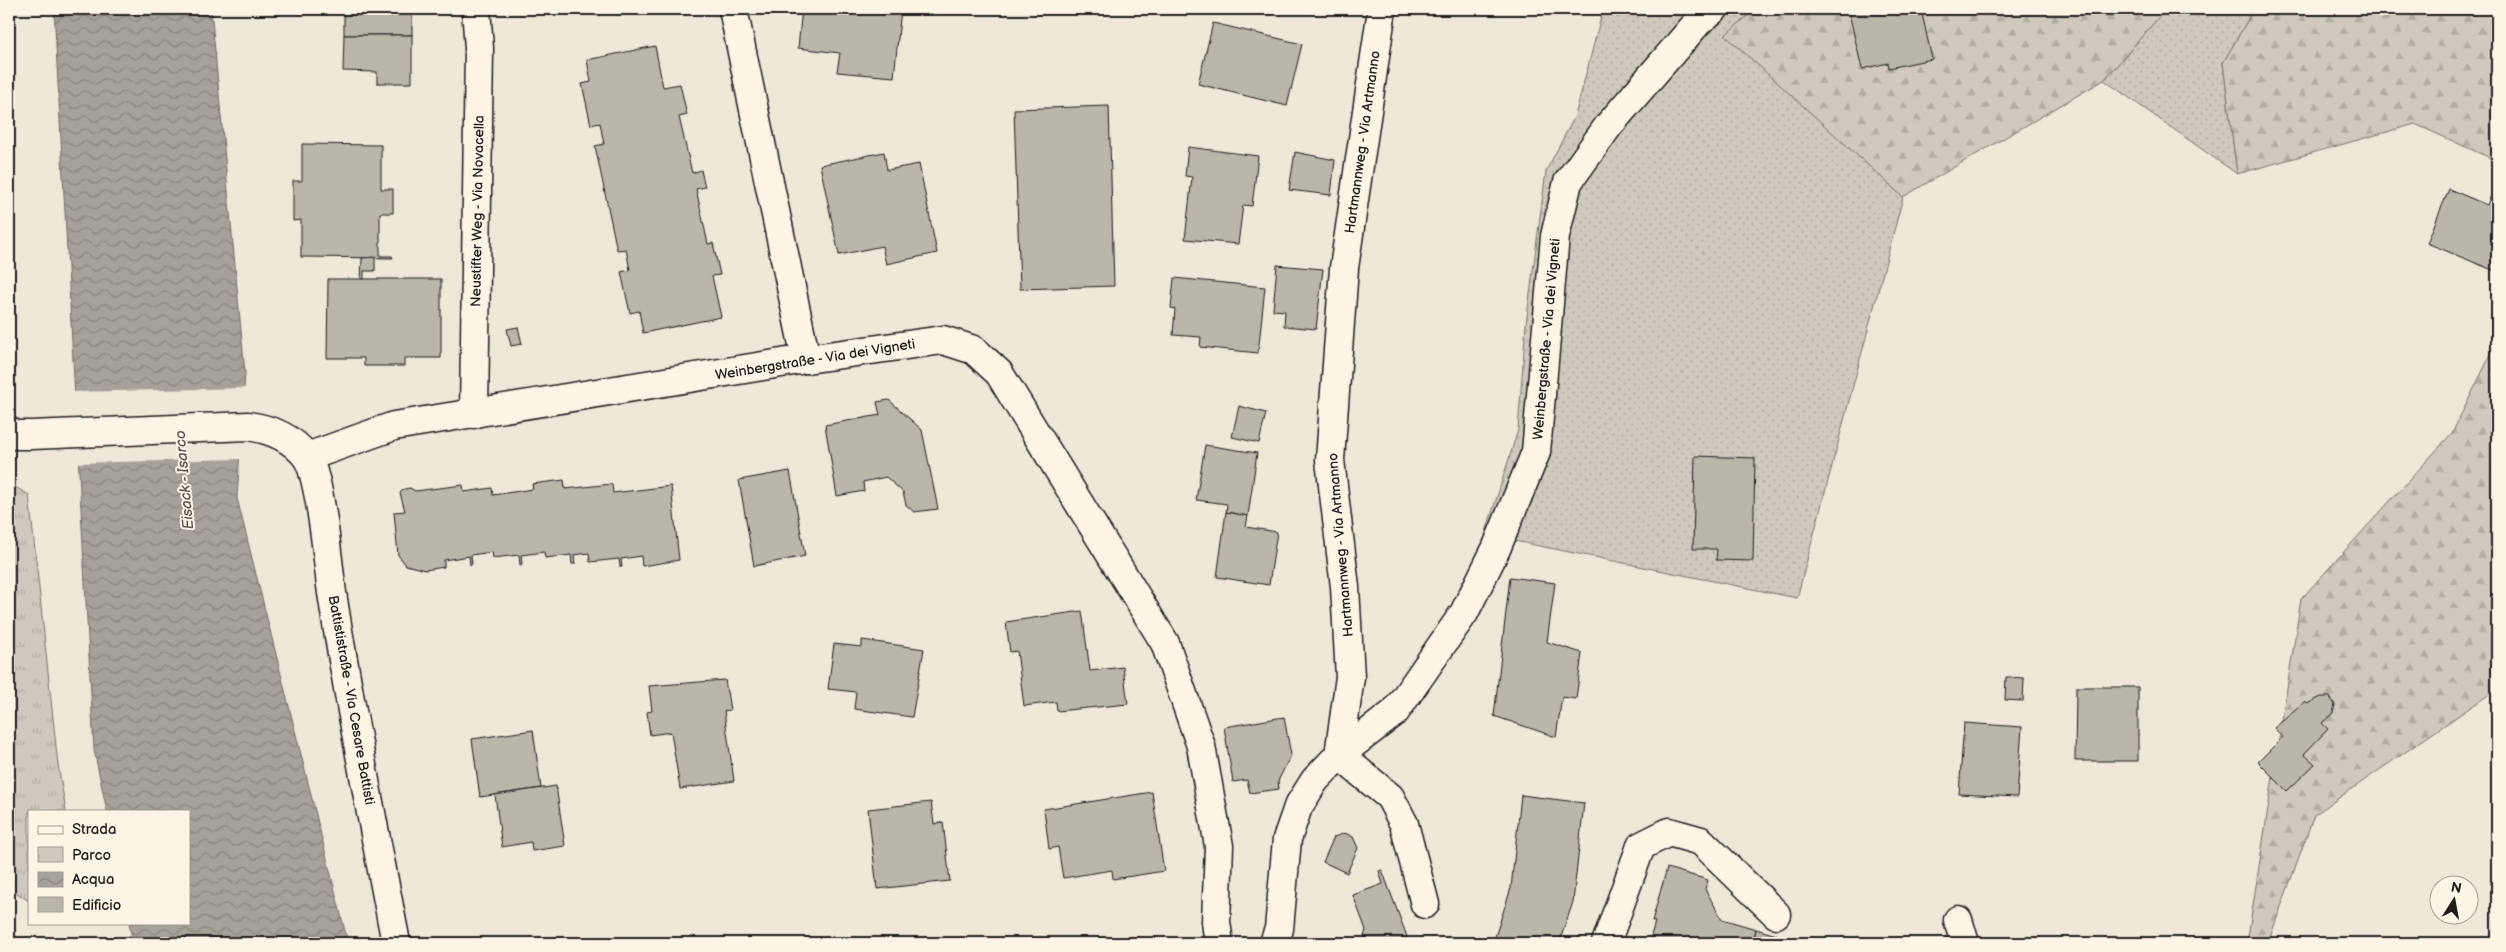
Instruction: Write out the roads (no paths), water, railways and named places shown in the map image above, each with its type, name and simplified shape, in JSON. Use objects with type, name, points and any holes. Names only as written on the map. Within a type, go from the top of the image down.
[{"type":"street","name":"Neustifter Weg - Via Novacella","points":[[474,414],[479,48],[476,9]]},
{"type":"street","points":[[733,9],[806,359]]},
{"type":"street","name":"Hartmannweg - Via Artmanno","points":[[1339,755],[1350,678],[1345,587],[1330,460],[1344,268],[1382,9]]},
{"type":"street","name":"Weinbergstraße - Via dei Vigneti","points":[[1274,943],[1279,929],[1287,840],[1298,807],[1315,780],[1339,755],[1395,712],[1464,613],[1496,549],[1536,452],[1554,236],[1568,182],[1610,125],[1698,22],[1714,9]]},
{"type":"street","name":"Weinbergstraße - Via dei Vigneti","points":[[307,457],[394,426],[806,359],[943,340],[974,350],[1000,372],[1165,643],[1201,746],[1219,846],[1216,922],[1219,943]]},
{"type":"street","points":[[11,435],[248,426],[265,428],[287,438],[307,457]]},
{"type":"street","name":"Battististraße - Via Cesare Battisti","points":[[307,457],[316,483],[332,595],[396,943]]},
{"type":"street","points":[[1339,755],[1390,797],[1404,824],[1425,904]]},
{"type":"street","points":[[1606,943],[1641,846],[1669,832],[1701,841],[1776,914]]},
{"type":"water","name":"Eisack - Isarco","points":[[54,9],[211,9],[245,373],[237,498],[348,943],[133,943],[129,924],[190,924],[190,810],[107,810],[94,750]]}]
